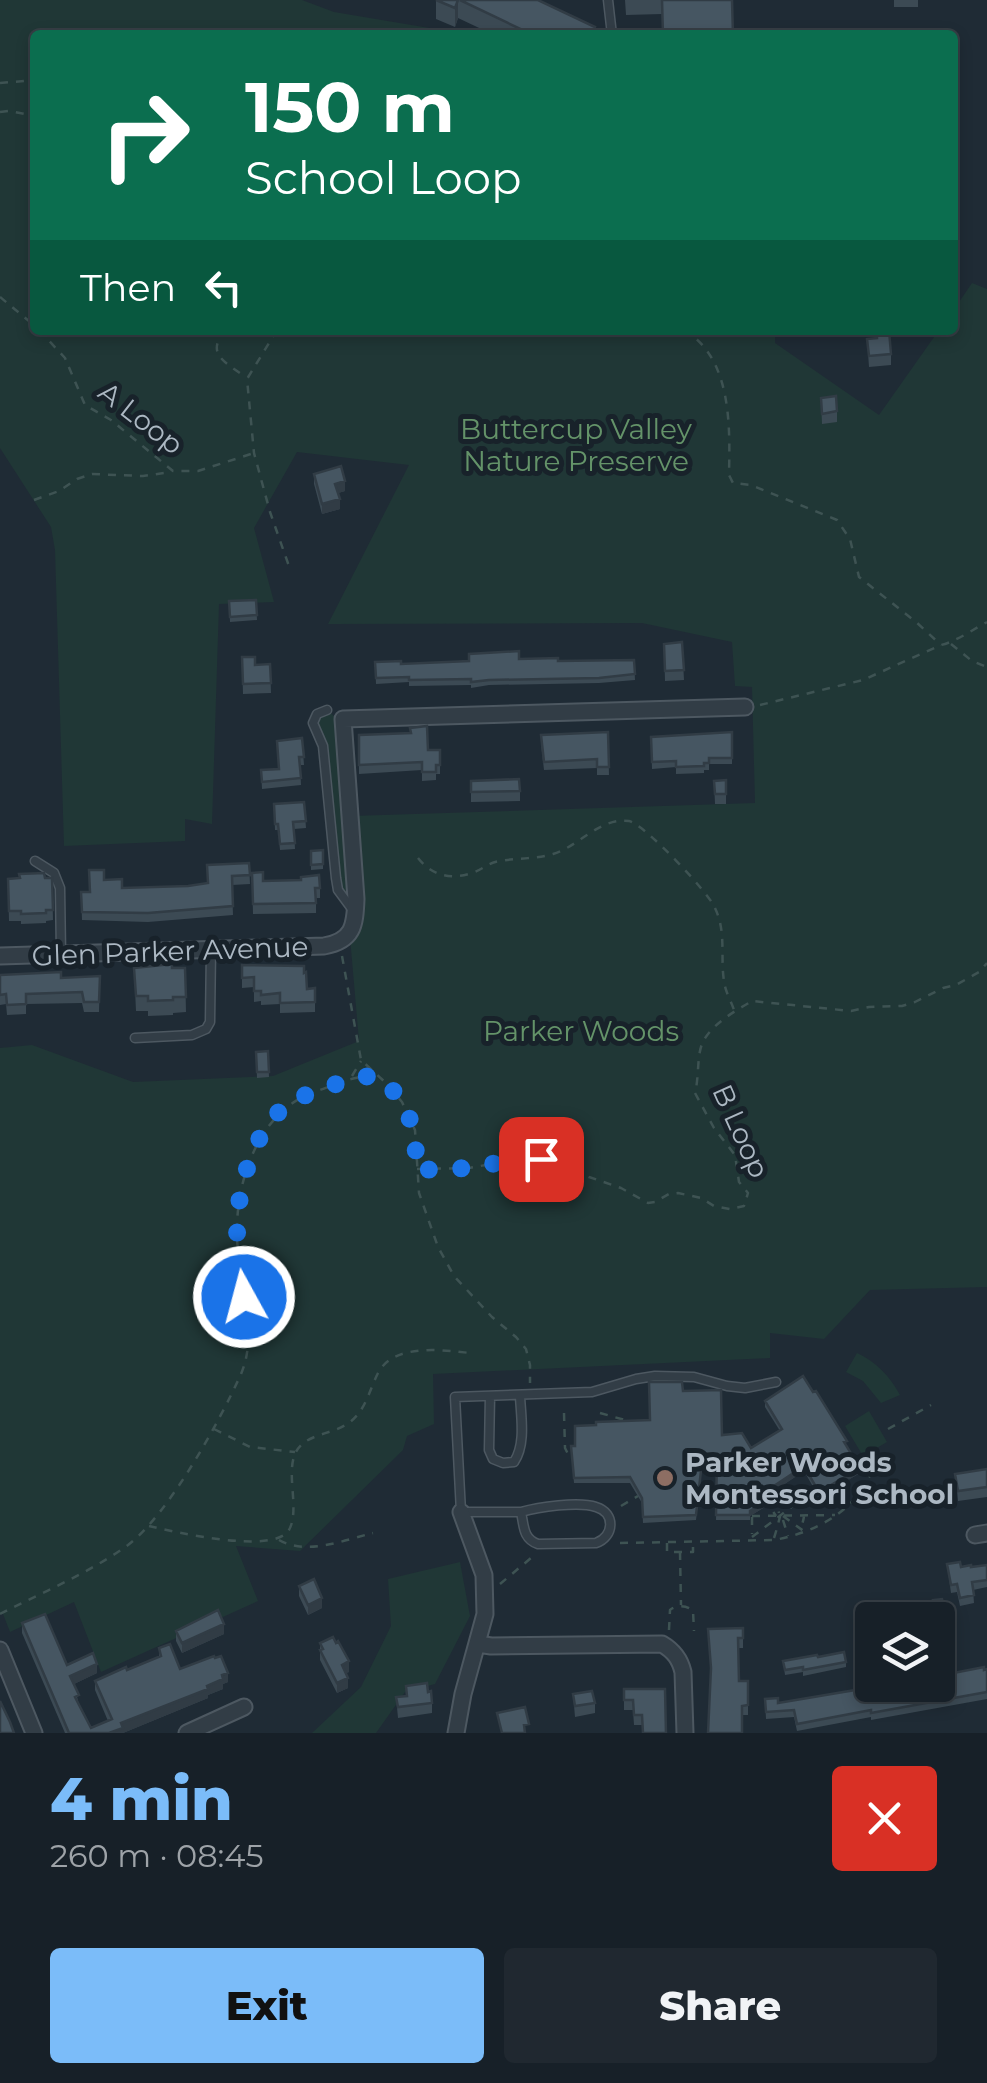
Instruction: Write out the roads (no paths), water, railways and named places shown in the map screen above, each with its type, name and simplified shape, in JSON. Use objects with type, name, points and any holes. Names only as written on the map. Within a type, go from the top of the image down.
[{"type":"street","points":[[356,913],[343,719],[744,708]]},
{"type":"street","name":"Glen Parker Avenue","points":[[0,956],[340,946],[356,913]]},
{"type":"street","points":[[456,1733],[486,1614],[484,1575],[460,1512]]},
{"type":"street","points":[[478,1644],[662,1644],[676,1655],[683,1672],[685,1733]]},
{"type":"street","points":[[0,1650],[34,1733]]},
{"type":"street","points":[[187,1733],[244,1707]]},
{"type":"lane","points":[[608,0],[611,30]]},
{"type":"lane","points":[[328,710],[317,714],[313,723],[323,746],[338,890],[356,913]]},
{"type":"lane","points":[[35,860],[54,873],[60,888],[61,954]]},
{"type":"lane","points":[[135,1038],[192,1036],[206,1029],[210,1022],[211,949]]},
{"type":"lane","points":[[521,1512],[525,1534],[530,1542],[538,1544],[596,1543],[610,1532],[608,1514],[593,1506],[460,1512],[455,1397],[592,1392],[655,1376],[694,1378],[746,1388],[776,1382]]},
{"type":"lane","points":[[490,1396],[489,1450],[493,1459],[503,1463],[514,1462],[522,1445],[520,1396]]},
{"type":"place","name":"Parker Woods Montessori School","points":[[665,1478]]},
{"type":"park label","name":"Buttercup Valley Nature Preserve","points":[[576,445]]},
{"type":"park label","name":"Parker Woods","points":[[581,1031]]}]
